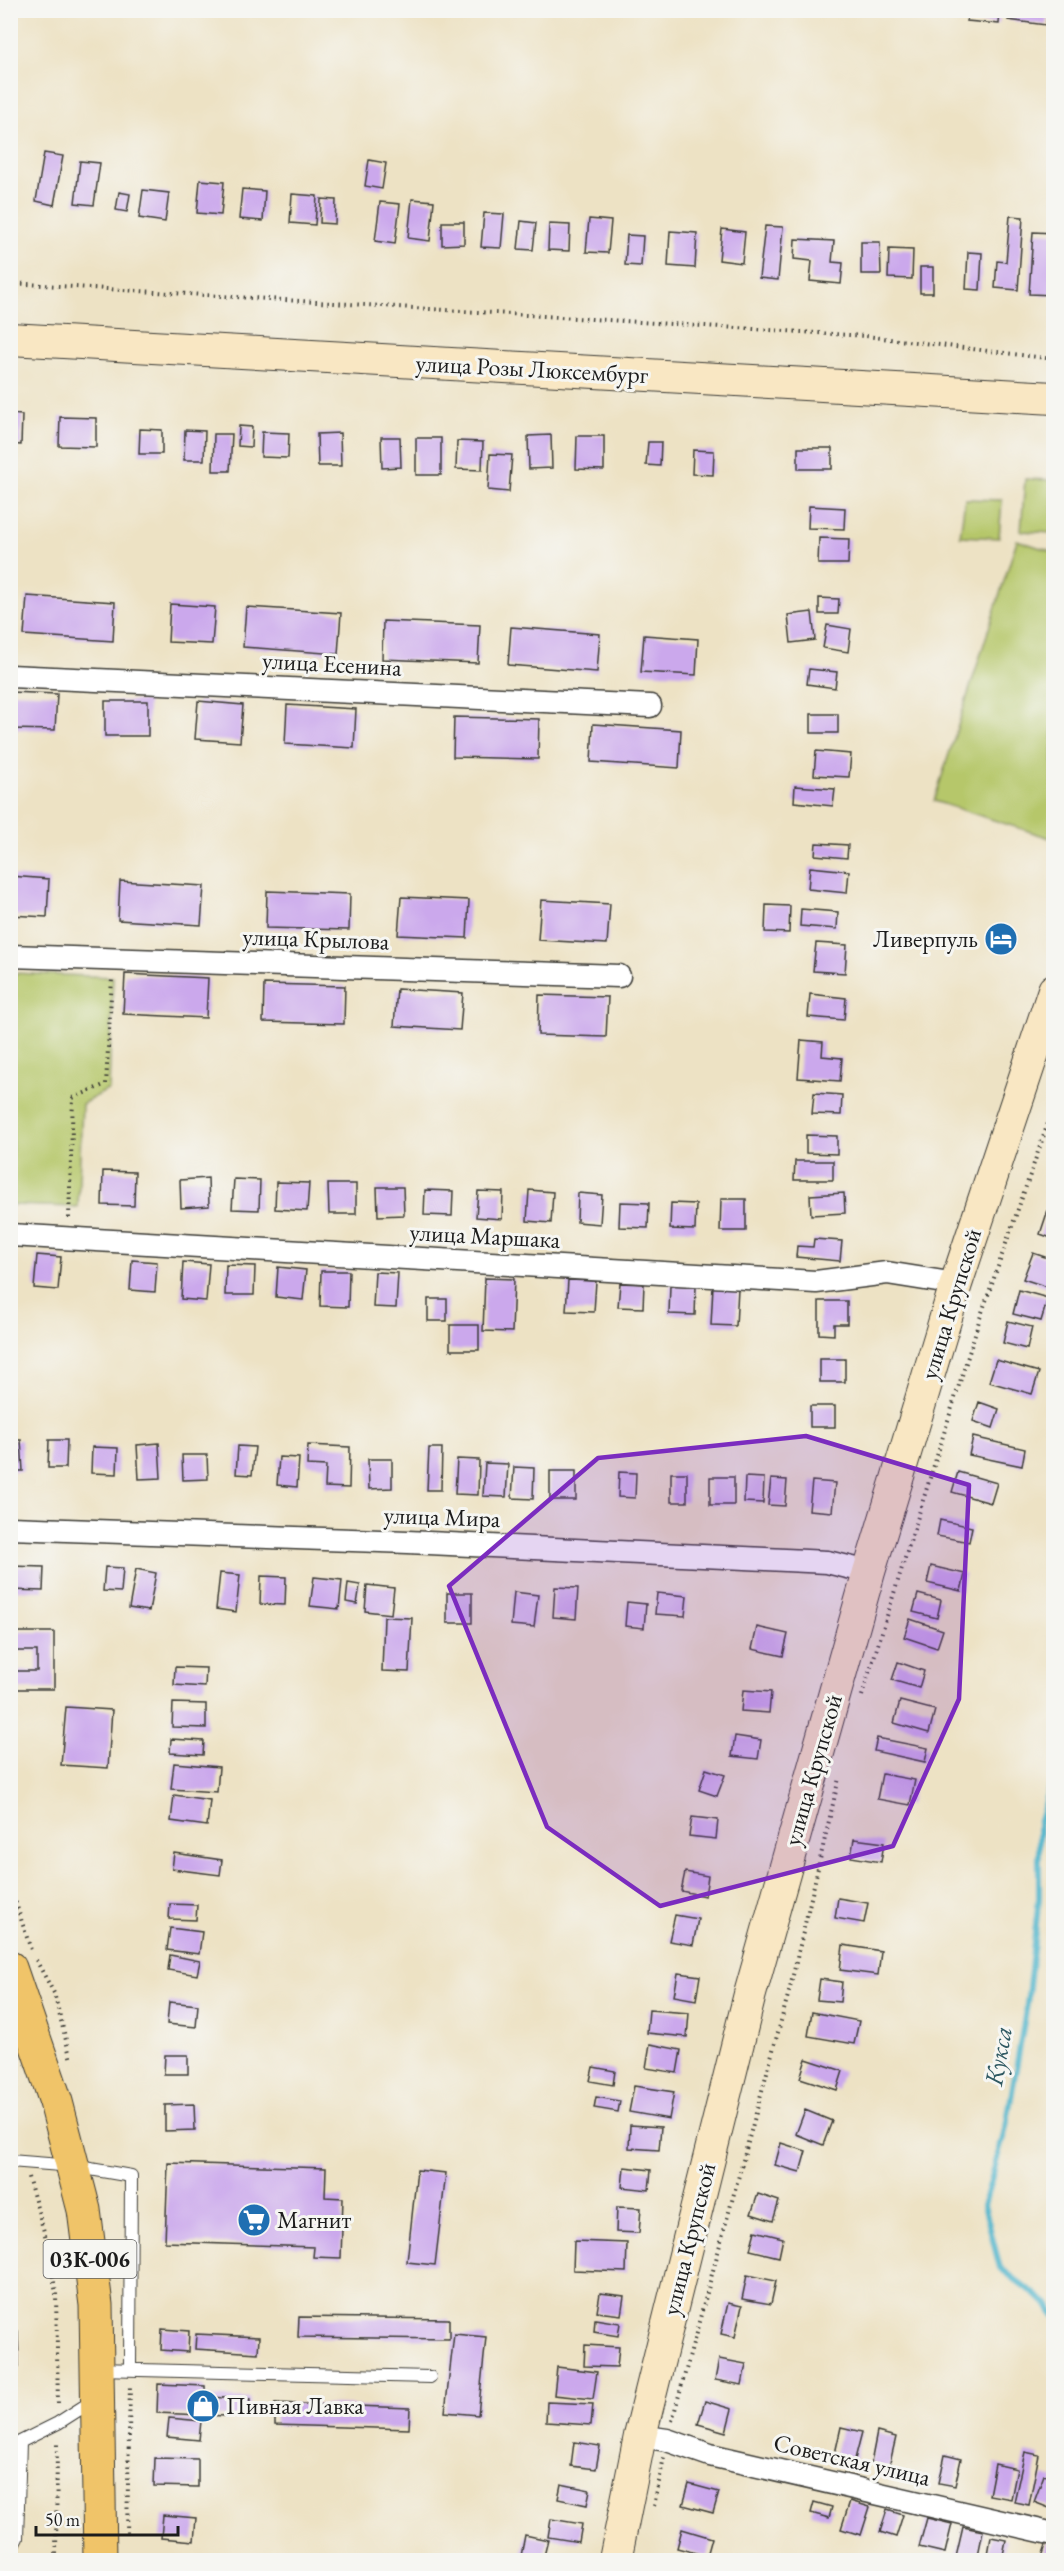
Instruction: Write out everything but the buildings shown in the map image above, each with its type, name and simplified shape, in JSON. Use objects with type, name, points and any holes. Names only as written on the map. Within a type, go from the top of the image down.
[{"type":"main road","name":"03К-006","points":[[10,1968],[57,2102],[84,2210],[94,2294],[100,2560]]},
{"type":"street","name":"улица Розы Люксембург","points":[[10,339],[1053,398]]},
{"type":"street","name":"улица Есенина","points":[[10,676],[650,706]]},
{"type":"street","name":"улица Крылова","points":[[10,956],[619,976]]},
{"type":"street","name":"улица Крупской","points":[[615,2560],[653,2438],[750,1994],[869,1572],[956,1284],[1053,990]]},
{"type":"street","name":"улица Маршака","points":[[10,1235],[816,1282],[887,1274],[956,1284]]},
{"type":"street","name":"улица Мира","points":[[10,1528],[408,1542],[827,1562],[869,1572]]},
{"type":"street","name":"Советская улица","points":[[653,2438],[711,2455],[1053,2534]]},
{"type":"lane","points":[[10,2161],[73,2166],[131,2176],[130,2369]]},
{"type":"lane","points":[[10,2551],[17,2538],[15,2445],[58,2423],[97,2383],[130,2369],[430,2377]]},
{"type":"path","points":[[10,284],[866,336],[1053,359]]},
{"type":"path","points":[[69,1238],[73,1098],[106,1084],[112,959]]},
{"type":"path","points":[[861,1698],[979,1321],[1053,1106]]},
{"type":"path","points":[[652,2515],[653,2438],[790,1988],[842,1767]]},
{"type":"path","points":[[24,2162],[45,2235],[56,2293],[58,2423],[56,2560]]},
{"type":"path","points":[[127,2538],[130,2369]]},
{"type":"highlighted area","points":[[806,1436],[969,1485],[959,1699],[893,1846],[660,1906],[547,1827],[449,1586],[598,1458]]},
{"type":"green space","points":[[1025,479],[1053,480],[1053,533],[1021,531]]},
{"type":"green space","points":[[965,499],[1002,500],[999,538],[960,536]]},
{"type":"green space","points":[[1017,540],[1053,552],[1053,839],[934,801]]},
{"type":"green space","points":[[11,973],[113,977],[109,1089],[82,1104],[78,1207],[11,1205]]},
{"type":"waterway","name":"Кукса","points":[[1054,1776],[1039,1824],[1039,1898],[1027,2004],[1006,2127],[984,2205],[1000,2268],[1048,2304],[1054,2315]]},
{"type":"place","name":"Ливерпуль","points":[[1001,939]]},
{"type":"place","name":"Магнит","points":[[254,2220]]},
{"type":"place","name":"Пивная Лавка","points":[[203,2406]]}]
